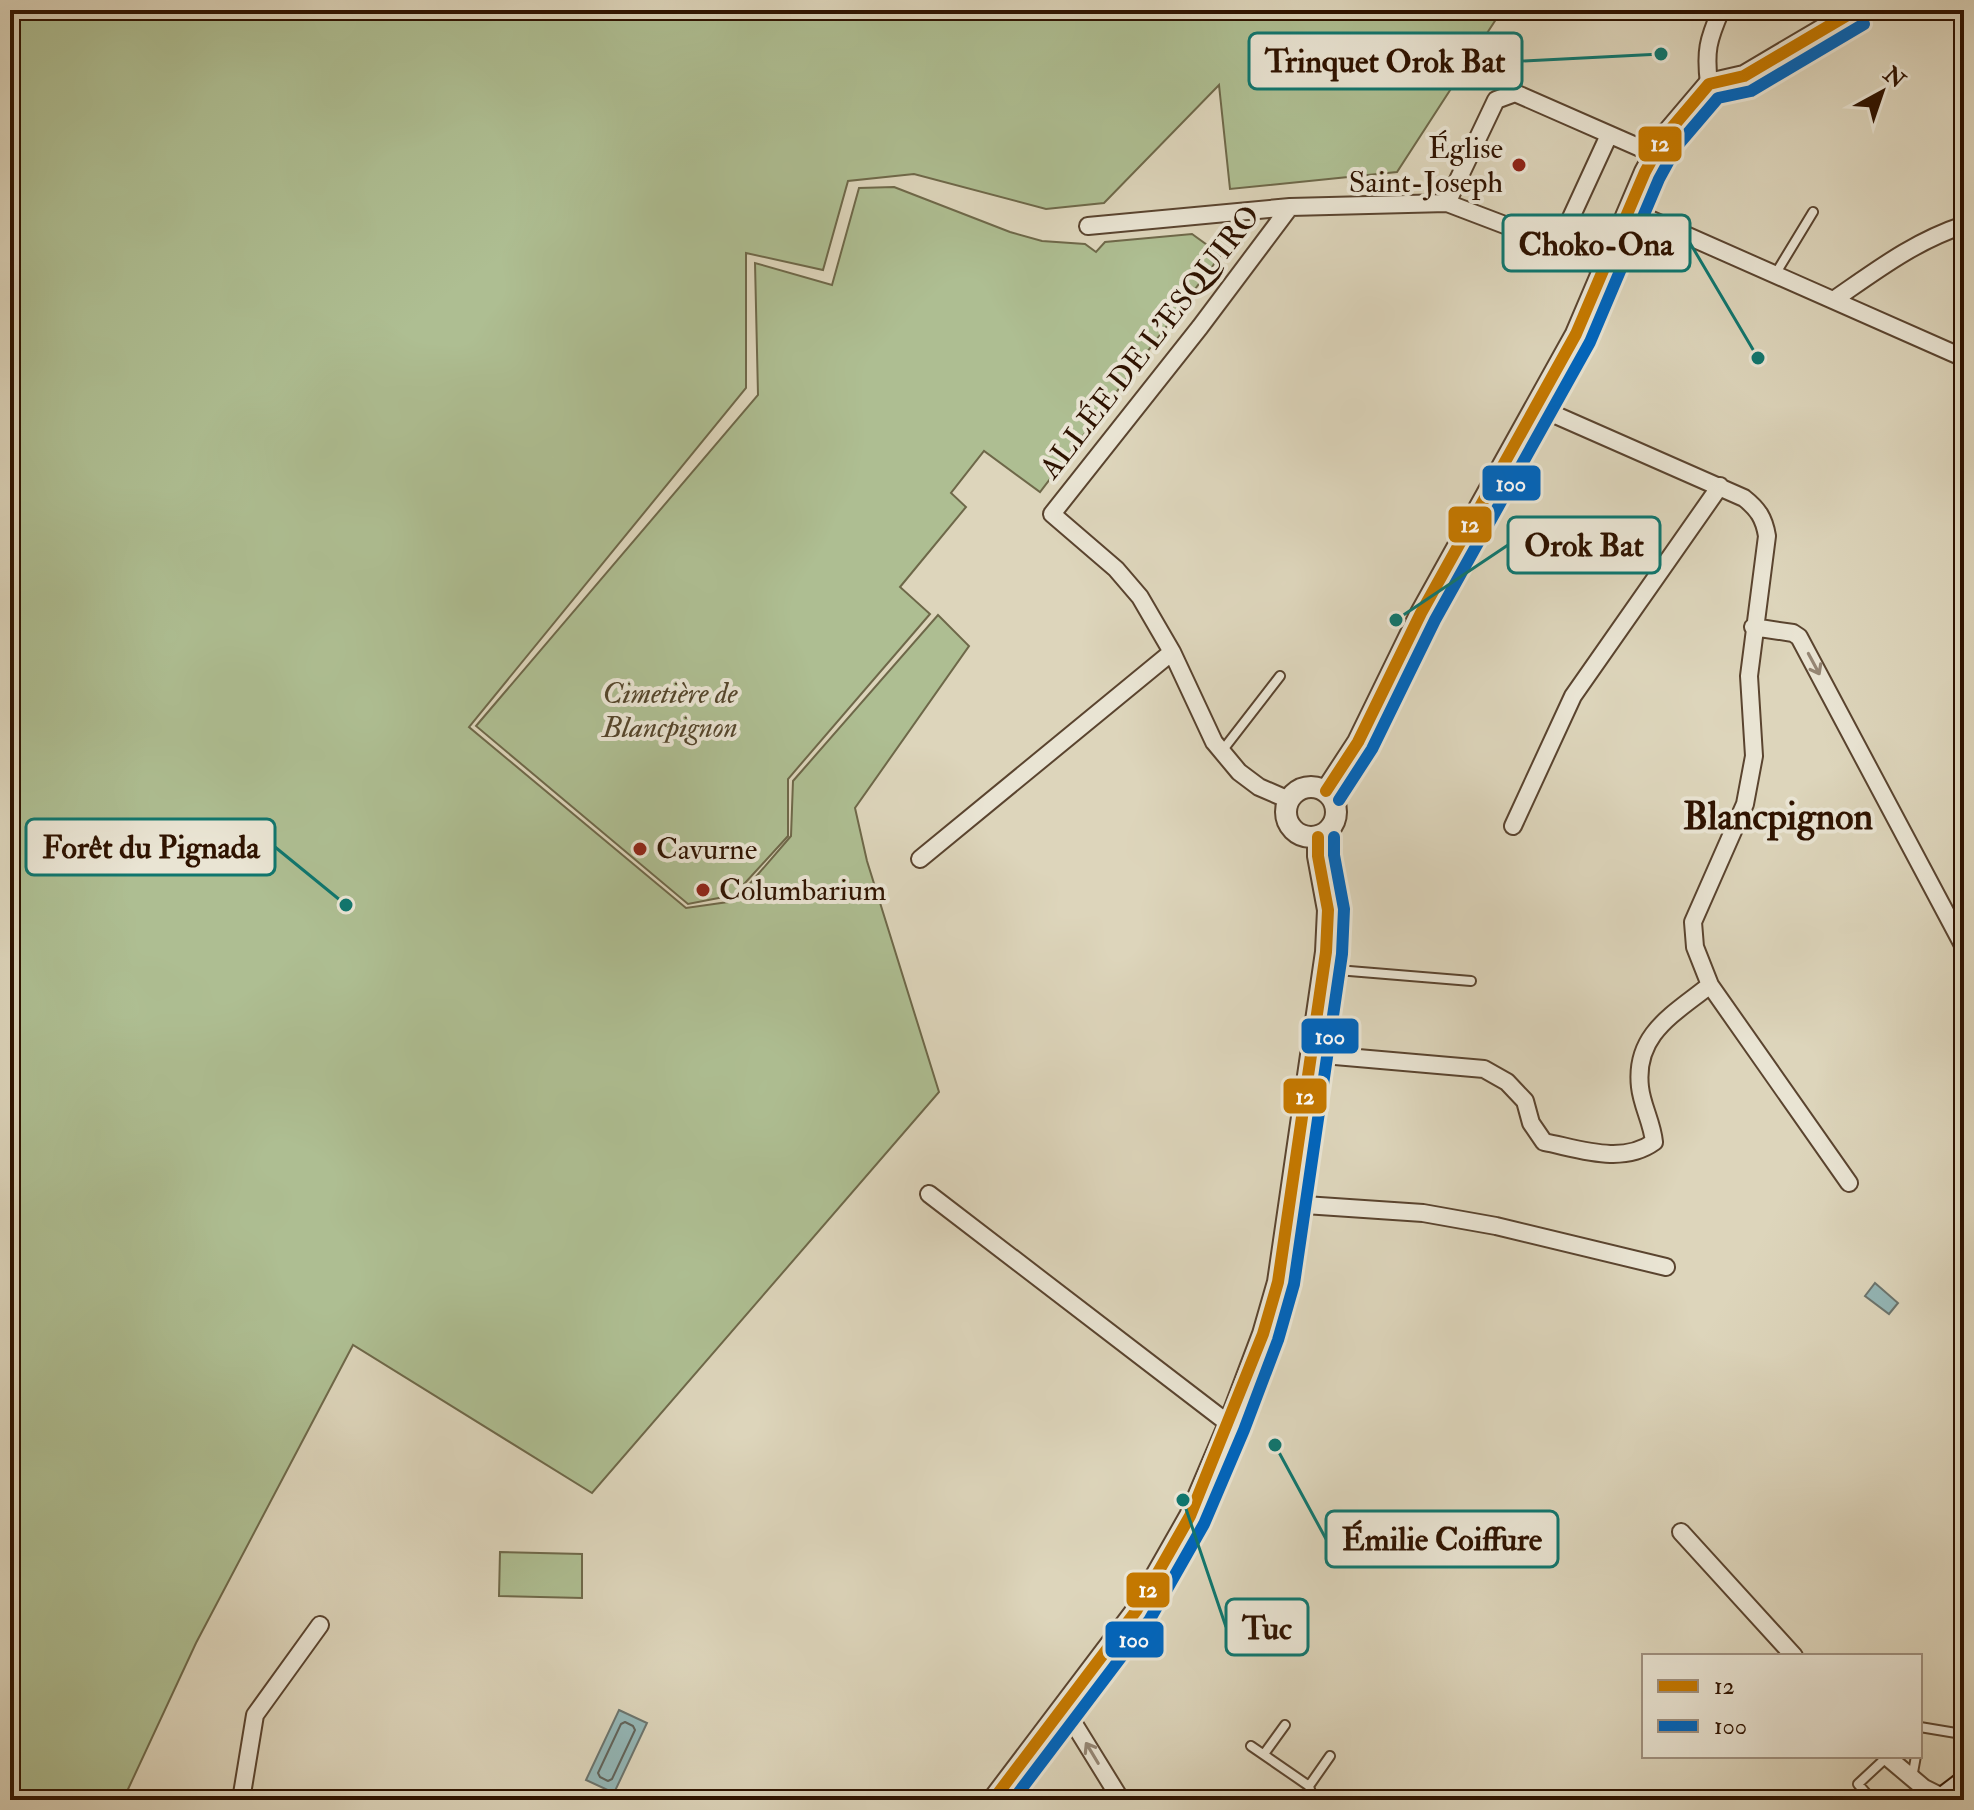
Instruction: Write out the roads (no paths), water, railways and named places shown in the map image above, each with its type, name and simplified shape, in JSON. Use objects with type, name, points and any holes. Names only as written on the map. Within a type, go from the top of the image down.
[{"type":"street","points":[[1709,84],[1706,57],[1721,10]]},
{"type":"street","points":[[1326,791],[1358,742],[1421,613],[1576,334],[1664,137],[1709,84],[1744,76],[1856,10]]},
{"type":"street","points":[[1447,203],[1496,100],[1515,93],[1654,154]]},
{"type":"street","points":[[1557,248],[1609,135]]},
{"type":"street","name":"ALLÉE DE L'ESQUIRO","points":[[1088,226],[1290,207],[1447,203],[1606,269]]},
{"type":"street","name":"ALLÉE DE L'ESQUIRO","points":[[1289,800],[1259,787],[1239,772],[1214,742],[1172,652],[1140,597],[1116,569],[1052,514],[1290,207]]},
{"type":"street","points":[[1629,210],[1964,358]]},
{"type":"street","points":[[1835,299],[1893,257],[1964,225]]},
{"type":"street","points":[[1535,406],[1720,486],[1756,507],[1764,520],[1767,536],[1749,676],[1754,756],[1745,804],[1693,922],[1695,947],[1710,985],[1849,1183]]},
{"type":"street","points":[[1513,826],[1573,696],[1720,486]]},
{"type":"street","points":[[1753,627],[1793,633],[1799,637],[1964,947]]},
{"type":"street","points":[[920,859],[1172,652]]},
{"type":"street","points":[[1305,787],[1326,791],[1334,799],[1337,810],[1335,822],[1318,837],[1306,837],[1295,832],[1288,823],[1286,812],[1295,792],[1305,787]]},
{"type":"street","points":[[993,1800],[1104,1656],[1162,1569],[1190,1516],[1263,1334],[1274,1295],[1290,1204],[1324,969],[1328,910],[1318,856],[1318,837]]},
{"type":"street","points":[[1312,1054],[1484,1069],[1507,1082],[1525,1101],[1531,1123],[1544,1142],[1621,1155],[1642,1151],[1654,1142],[1653,1126],[1640,1087],[1642,1052],[1653,1031],[1710,985]]},
{"type":"street","points":[[929,1194],[1229,1424]]},
{"type":"street","points":[[1290,1204],[1423,1213],[1496,1226],[1666,1267]]},
{"type":"street","points":[[1681,1532],[1792,1654]]},
{"type":"street","points":[[241,1800],[255,1715],[320,1625]]},
{"type":"street","points":[[1063,1706],[1121,1800]]},
{"type":"street","points":[[1887,1758],[1924,1788],[1951,1794]]},
{"type":"lane","points":[[1776,273],[1813,212]]},
{"type":"lane","points":[[1222,751],[1280,676]]},
{"type":"lane","points":[[1324,969],[1471,981]]},
{"type":"lane","points":[[1264,1754],[1285,1725]]},
{"type":"lane","points":[[1922,1731],[1956,1733]]},
{"type":"lane","points":[[1251,1746],[1309,1786],[1313,1800]]},
{"type":"lane","points":[[1309,1786],[1330,1756]]},
{"type":"lane","points":[[1872,1800],[1858,1784],[1885,1758]]},
{"type":"lane","points":[[1912,1778],[1916,1758]]},
{"type":"water","points":[[1875,1283],[1898,1303],[1889,1314],[1865,1296]]},
{"type":"water","points":[[619,1710],[647,1723],[614,1793],[586,1780]]},
{"type":"place","name":"Trinquet Orok Bat","points":[[1661,54]]},
{"type":"place","name":"Église Saint-Joseph","points":[[1519,165]]},
{"type":"place","name":"Choko-Ona","points":[[1758,358]]},
{"type":"place","name":"Orok Bat","points":[[1396,620]]},
{"type":"place","name":"Cavurne","points":[[640,849]]},
{"type":"place","name":"Columbarium","points":[[703,890]]},
{"type":"place","name":"Forêt du Pignada","points":[[346,905]]},
{"type":"place","name":"Émilie Coiffure","points":[[1275,1445]]},
{"type":"place","name":"Tuc","points":[[1183,1500]]},
{"type":"district","name":"Blancpignon","points":[[1778,817]]},
{"type":"park label","name":"Cimetière de Blancpignon","points":[[670,710]]}]
